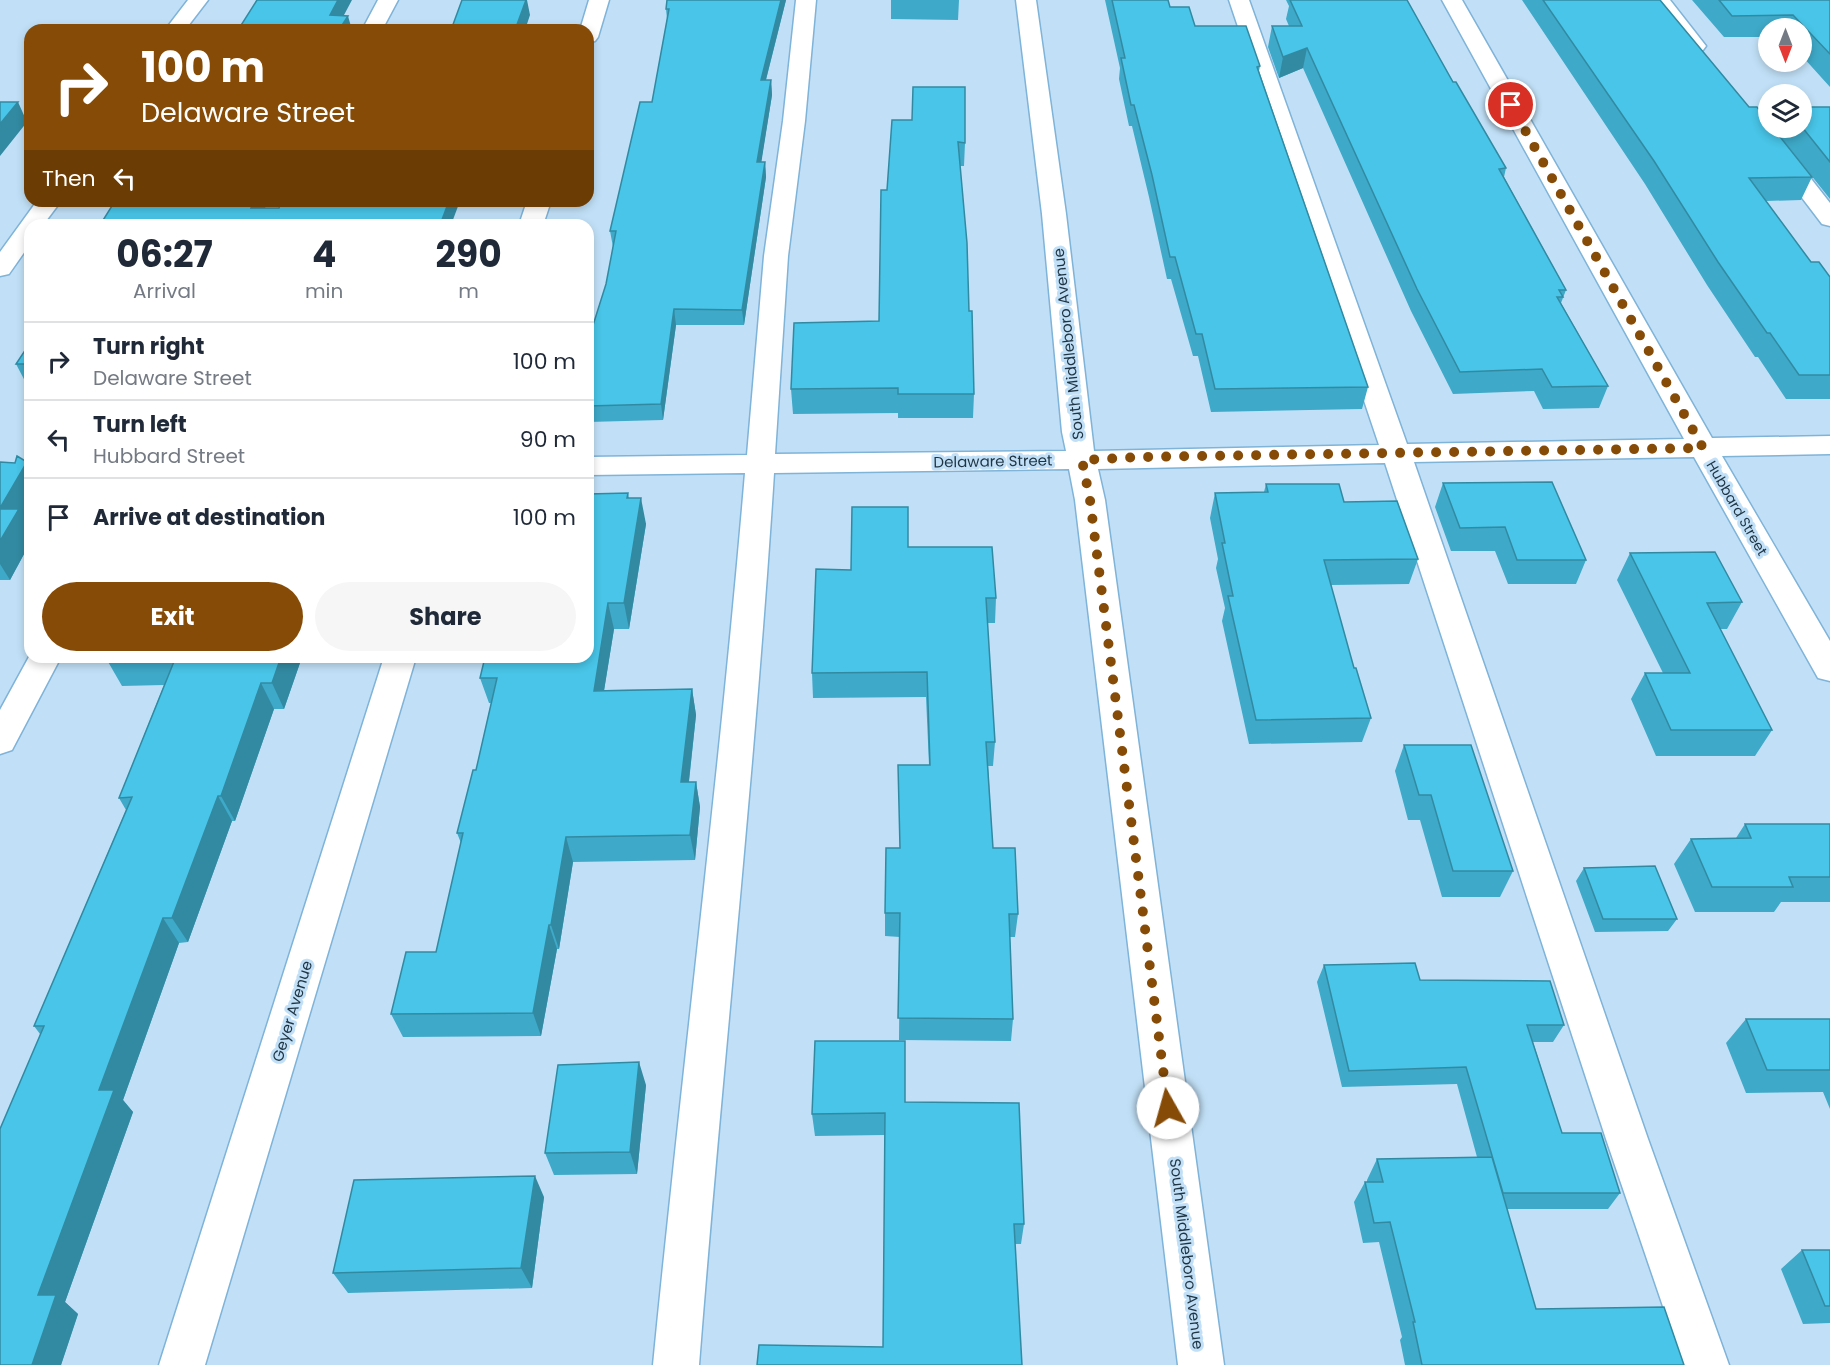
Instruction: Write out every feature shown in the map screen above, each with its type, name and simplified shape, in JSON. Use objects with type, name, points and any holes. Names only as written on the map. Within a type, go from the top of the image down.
[{"type":"street","points":[[180,24],[198,0]]},
{"type":"street","points":[[375,24],[388,0]]},
{"type":"street","points":[[592,24],[599,0]]},
{"type":"street","points":[[676,1365],[694,1149],[713,999],[754,552],[776,256],[794,121],[806,0]]},
{"type":"street","name":"South Middleboro Avenue","points":[[1026,0],[1054,214],[1076,432],[1090,500],[1201,1365]]},
{"type":"street","points":[[1239,0],[1396,452],[1619,1116],[1706,1365]]},
{"type":"street","name":"Hubbard Street","points":[[1452,0],[1703,448],[1830,669]]},
{"type":"street","points":[[1660,0],[1710,64]]},
{"type":"street","points":[[1767,138],[1830,219]]},
{"type":"street","points":[[36,219],[45,207]]},
{"type":"street","points":[[0,269],[24,236]]},
{"type":"street","name":"Delaware Street","points":[[594,466],[1082,460],[1830,445]]},
{"type":"street","points":[[0,741],[42,663]]},
{"type":"street","name":"Geyer Avenue","points":[[182,1365],[398,663]]},
{"type":"building","points":[[257,0],[338,0],[330,15],[348,16],[343,24],[242,24]]},
{"type":"building","points":[[462,0],[526,0],[517,24],[453,24]]},
{"type":"building","points":[[667,0],[781,0],[761,80],[771,80],[757,162],[765,162],[742,310],[674,309],[661,404],[594,406],[594,322],[606,284],[616,231],[610,231],[640,102],[652,102],[669,9],[666,9]]},
{"type":"building","points":[[1112,0],[1168,0],[1170,7],[1189,7],[1195,26],[1246,26],[1260,66],[1257,67],[1368,387],[1215,389],[1202,334],[1196,334],[1175,257],[1170,257],[1152,175],[1134,105],[1131,105],[1121,58],[1125,58]]},
{"type":"building","points":[[1290,0],[1407,0],[1453,82],[1456,82],[1506,168],[1499,169],[1566,290],[1559,290],[1563,297],[1557,297],[1608,386],[1552,387],[1542,369],[1460,372],[1417,289],[1307,48],[1283,57],[1272,26],[1302,26]]},
{"type":"building","points":[[1543,0],[1660,0],[1749,107],[1758,108],[1758,138],[1781,138],[1812,177],[1749,178],[1811,262],[1819,262],[1830,277],[1830,375],[1799,375],[1718,262],[1654,161]]},
{"type":"building","points":[[1719,0],[1830,0],[1830,54],[1812,35],[1812,18],[1796,18],[1793,15],[1732,16]]},
{"type":"building","points":[[913,87],[965,87],[965,143],[958,142],[967,243],[969,311],[972,311],[974,394],[898,394],[898,388],[791,389],[794,323],[879,321],[881,190],[887,190],[892,120],[912,120]]},
{"type":"building","points":[[0,102],[18,102],[0,124]]},
{"type":"building","points":[[1812,107],[1830,107],[1830,162],[1811,138]]},
{"type":"building","points":[[111,207],[447,207],[442,219],[104,219]]},
{"type":"building","points":[[24,352],[24,364],[16,364]]},
{"type":"building","points":[[17,456],[24,460],[24,467],[0,508],[0,462],[15,463]]},
{"type":"building","points":[[1552,482],[1586,560],[1517,560],[1505,527],[1460,528],[1443,483]]},
{"type":"building","points":[[1266,484],[1339,484],[1344,502],[1397,501],[1418,559],[1324,560],[1354,668],[1356,668],[1371,718],[1256,720],[1228,596],[1233,596],[1215,493],[1268,492]]},
{"type":"building","points":[[628,493],[627,498],[641,498],[624,603],[608,603],[594,691],[692,689],[681,782],[696,782],[690,835],[566,837],[533,1013],[391,1014],[406,952],[436,952],[463,833],[457,833],[473,770],[476,770],[497,678],[480,678],[484,663],[594,663],[594,494]]},
{"type":"building","points":[[852,507],[908,507],[908,547],[992,547],[996,598],[986,598],[995,742],[986,742],[993,848],[1015,848],[1018,914],[1009,914],[1013,1019],[898,1018],[900,913],[885,913],[886,848],[900,848],[898,765],[930,765],[927,672],[812,673],[816,569],[851,570]]},
{"type":"building","points":[[0,509],[19,509],[0,541]]},
{"type":"building","points":[[1715,552],[1742,602],[1707,603],[1772,730],[1671,730],[1645,673],[1690,673],[1630,553]]},
{"type":"building","points":[[173,663],[279,663],[272,683],[261,683],[221,796],[218,796],[172,918],[163,918],[99,1090],[114,1090],[38,1295],[56,1295],[32,1365],[0,1365],[0,1129],[44,1026],[34,1026],[132,797],[119,798]]},
{"type":"building","points":[[1404,745],[1471,745],[1513,871],[1453,871],[1431,795],[1419,795]]},
{"type":"building","points":[[1745,824],[1830,824],[1830,877],[1789,877],[1793,887],[1712,887],[1691,839],[1751,838]]},
{"type":"building","points":[[1655,866],[1677,919],[1603,919],[1584,868]]},
{"type":"building","points":[[1415,963],[1420,980],[1550,981],[1564,1025],[1527,1025],[1562,1133],[1601,1133],[1620,1193],[1503,1193],[1466,1067],[1349,1071],[1324,965]]},
{"type":"building","points":[[1746,1019],[1830,1019],[1830,1070],[1767,1070]]},
{"type":"building","points":[[815,1041],[905,1041],[905,1102],[1019,1103],[1024,1224],[1014,1224],[1022,1365],[757,1365],[759,1345],[883,1347],[885,1113],[812,1114]]},
{"type":"building","points":[[639,1062],[630,1152],[545,1153],[558,1065]]},
{"type":"building","points":[[1492,1157],[1536,1309],[1664,1307],[1684,1365],[1422,1365],[1413,1322],[1415,1322],[1390,1222],[1374,1223],[1365,1182],[1383,1182],[1377,1159]]},
{"type":"building","points":[[535,1176],[521,1268],[333,1273],[354,1180]]},
{"type":"building","points":[[1802,1250],[1830,1250],[1830,1306],[1825,1306]]},
{"type":"route","points":[[1168,1108],[1090,500],[1082,460],[1141,457],[1703,448],[1511,105]]}]
